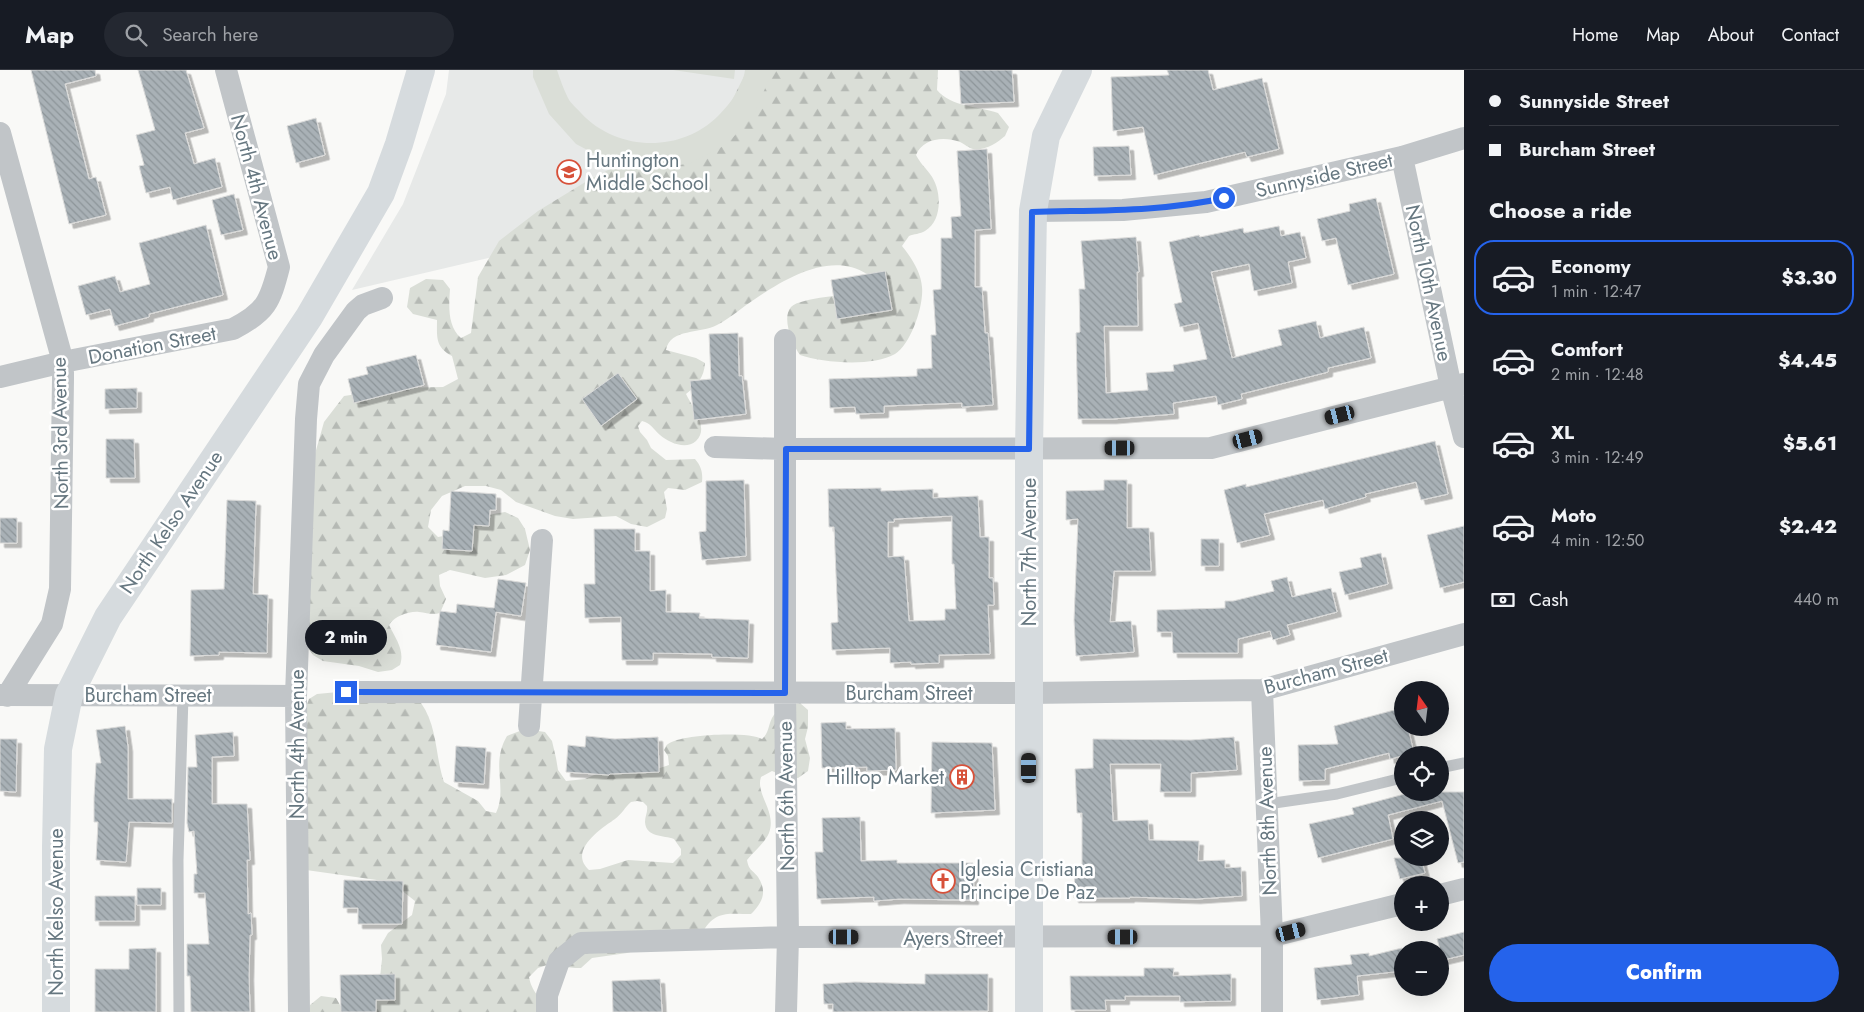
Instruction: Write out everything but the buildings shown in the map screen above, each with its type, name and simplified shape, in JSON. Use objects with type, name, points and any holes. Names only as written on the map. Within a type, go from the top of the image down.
[{"type":"street","name":"North 4th Avenue","points":[[226,70],[279,267],[273,291],[267,303]]},
{"type":"street","name":"North Kelso Avenue","points":[[56,1012],[58,749],[70,695],[108,617],[309,317],[382,193],[421,70]]},
{"type":"street","name":"North 7th Avenue","points":[[1029,1012],[1029,449],[1032,212],[1046,136],[1078,70]]},
{"type":"street","name":"North 3rd Avenue","points":[[0,134],[63,362],[60,589],[52,624],[3,695]]},
{"type":"street","name":"Sunnyside Street","points":[[1032,212],[1123,210],[1206,202],[1402,157],[1464,138]]},
{"type":"street","name":"North 10th Avenue","points":[[1402,157],[1457,386],[1464,437]]},
{"type":"street","name":"North 4th Avenue","points":[[299,1012],[296,696],[309,384],[324,354],[356,311],[363,304],[382,298]]},
{"type":"street","name":"Donation Street","points":[[0,377],[63,362],[233,329],[252,319],[267,303]]},
{"type":"street","name":"North 6th Avenue","points":[[785,340],[785,693],[788,937],[786,1012]]},
{"type":"street","points":[[715,447],[786,449],[1211,448],[1457,386]]},
{"type":"street","points":[[529,726],[542,540]]},
{"type":"street","name":"Burcham Street","points":[[346,692],[1029,693],[1262,690],[1464,634]]},
{"type":"street","name":"North 8th Avenue","points":[[1262,690],[1272,936],[1272,1012]]},
{"type":"street","name":"Burcham Street","points":[[3,695],[296,696]]},
{"type":"street","points":[[1449,893],[1464,889]]},
{"type":"street","name":"Ayers Street","points":[[547,1012],[546,995],[559,961],[580,943],[788,937],[1272,936],[1394,906]]},
{"type":"lane","points":[[179,1012],[178,860],[183,696]]},
{"type":"lane","points":[[1449,766],[1464,763]]},
{"type":"lane","points":[[1266,804],[1337,794],[1394,780]]},
{"type":"shaded area","name":"Huntington Middle School","points":[[449,70],[797,70],[565,240],[352,290],[403,204],[446,94]]},
{"type":"green space","points":[[533,70],[557,70],[569,100],[596,126],[612,135],[630,141],[649,143],[668,142],[686,137],[703,128],[718,116],[731,101],[742,83],[745,70],[771,70],[770,77],[754,114],[727,144],[691,163],[652,170],[612,163],[576,144],[549,114],[533,77]]},
{"type":"green space","points":[[673,70],[735,70],[734,79]]},
{"type":"green space","points":[[747,70],[938,70],[937,90],[943,96],[957,103],[998,113],[1009,127],[1005,136],[986,148],[973,149],[954,140],[941,139],[924,145],[916,155],[934,180],[939,204],[938,213],[931,226],[923,232],[909,236],[902,246],[918,270],[922,295],[919,313],[911,333],[901,349],[886,358],[861,362],[834,362],[800,355],[789,331],[787,318],[791,307],[815,299],[865,293],[867,274],[839,265],[824,266],[795,276],[767,291],[717,325],[673,338],[666,350],[696,358],[705,363],[699,381],[686,394],[701,424],[700,436],[692,444],[683,445],[673,443],[664,438],[645,422],[642,421],[638,426],[651,448],[666,460],[695,459],[701,469],[702,482],[685,490],[668,488],[664,492],[667,509],[665,518],[647,527],[631,524],[616,516],[573,519],[555,516],[516,502],[501,490],[486,486],[465,486],[442,496],[431,510],[428,527],[438,537],[460,533],[488,515],[505,512],[518,518],[525,529],[530,550],[525,565],[506,575],[485,578],[450,570],[439,575],[440,586],[446,599],[440,613],[407,613],[395,619],[389,625],[399,645],[401,655],[400,665],[392,670],[378,672],[359,666],[323,661],[313,655],[306,645],[311,468],[324,422],[344,396],[397,388],[443,387],[458,379],[452,356],[442,349],[438,341],[437,320],[413,314],[407,307],[410,288],[426,279],[443,280],[450,289],[450,315],[453,328],[461,338],[471,333],[478,277],[499,241],[538,211],[587,181],[635,156],[716,133]]},
{"type":"green space","points":[[359,690],[421,703],[431,722],[444,782],[478,801],[486,811],[496,813],[500,794],[499,766],[502,747],[507,736],[525,729],[545,732],[552,741],[558,770],[566,781],[585,779],[601,772],[651,771],[669,765],[668,756],[664,750],[666,746],[686,738],[730,734],[762,739],[767,732],[772,718],[780,709],[800,703],[808,710],[808,727],[805,739],[810,758],[808,771],[798,778],[784,776],[772,771],[761,777],[761,790],[771,825],[767,837],[747,860],[763,888],[761,901],[751,914],[724,914],[713,919],[704,930],[627,953],[592,958],[581,968],[547,965],[538,968],[529,977],[530,983],[539,997],[556,1012],[367,1012],[378,997],[382,959],[381,945],[388,933],[412,915],[415,901],[391,882],[299,869],[306,707],[309,699],[317,694]],"holes":[[[631,802],[643,802],[647,806],[646,827],[656,835],[674,839],[681,849],[681,855],[673,863],[628,860],[600,869],[589,870],[583,863],[582,855],[588,841],[617,817]]]},
{"type":"green space","points":[[321,996],[336,998],[344,1012],[309,1012],[310,1005]]},
{"type":"place","name":"Huntington Middle School","points":[[569,172]]},
{"type":"place","name":"Hilltop Market","points":[[962,777]]},
{"type":"place","name":"Iglesia Cristiana Principe De Paz","points":[[943,881]]},
{"type":"route","points":[[346,692],[785,693],[786,449],[1029,449],[1032,212],[1123,210],[1206,202],[1224,198]]}]
